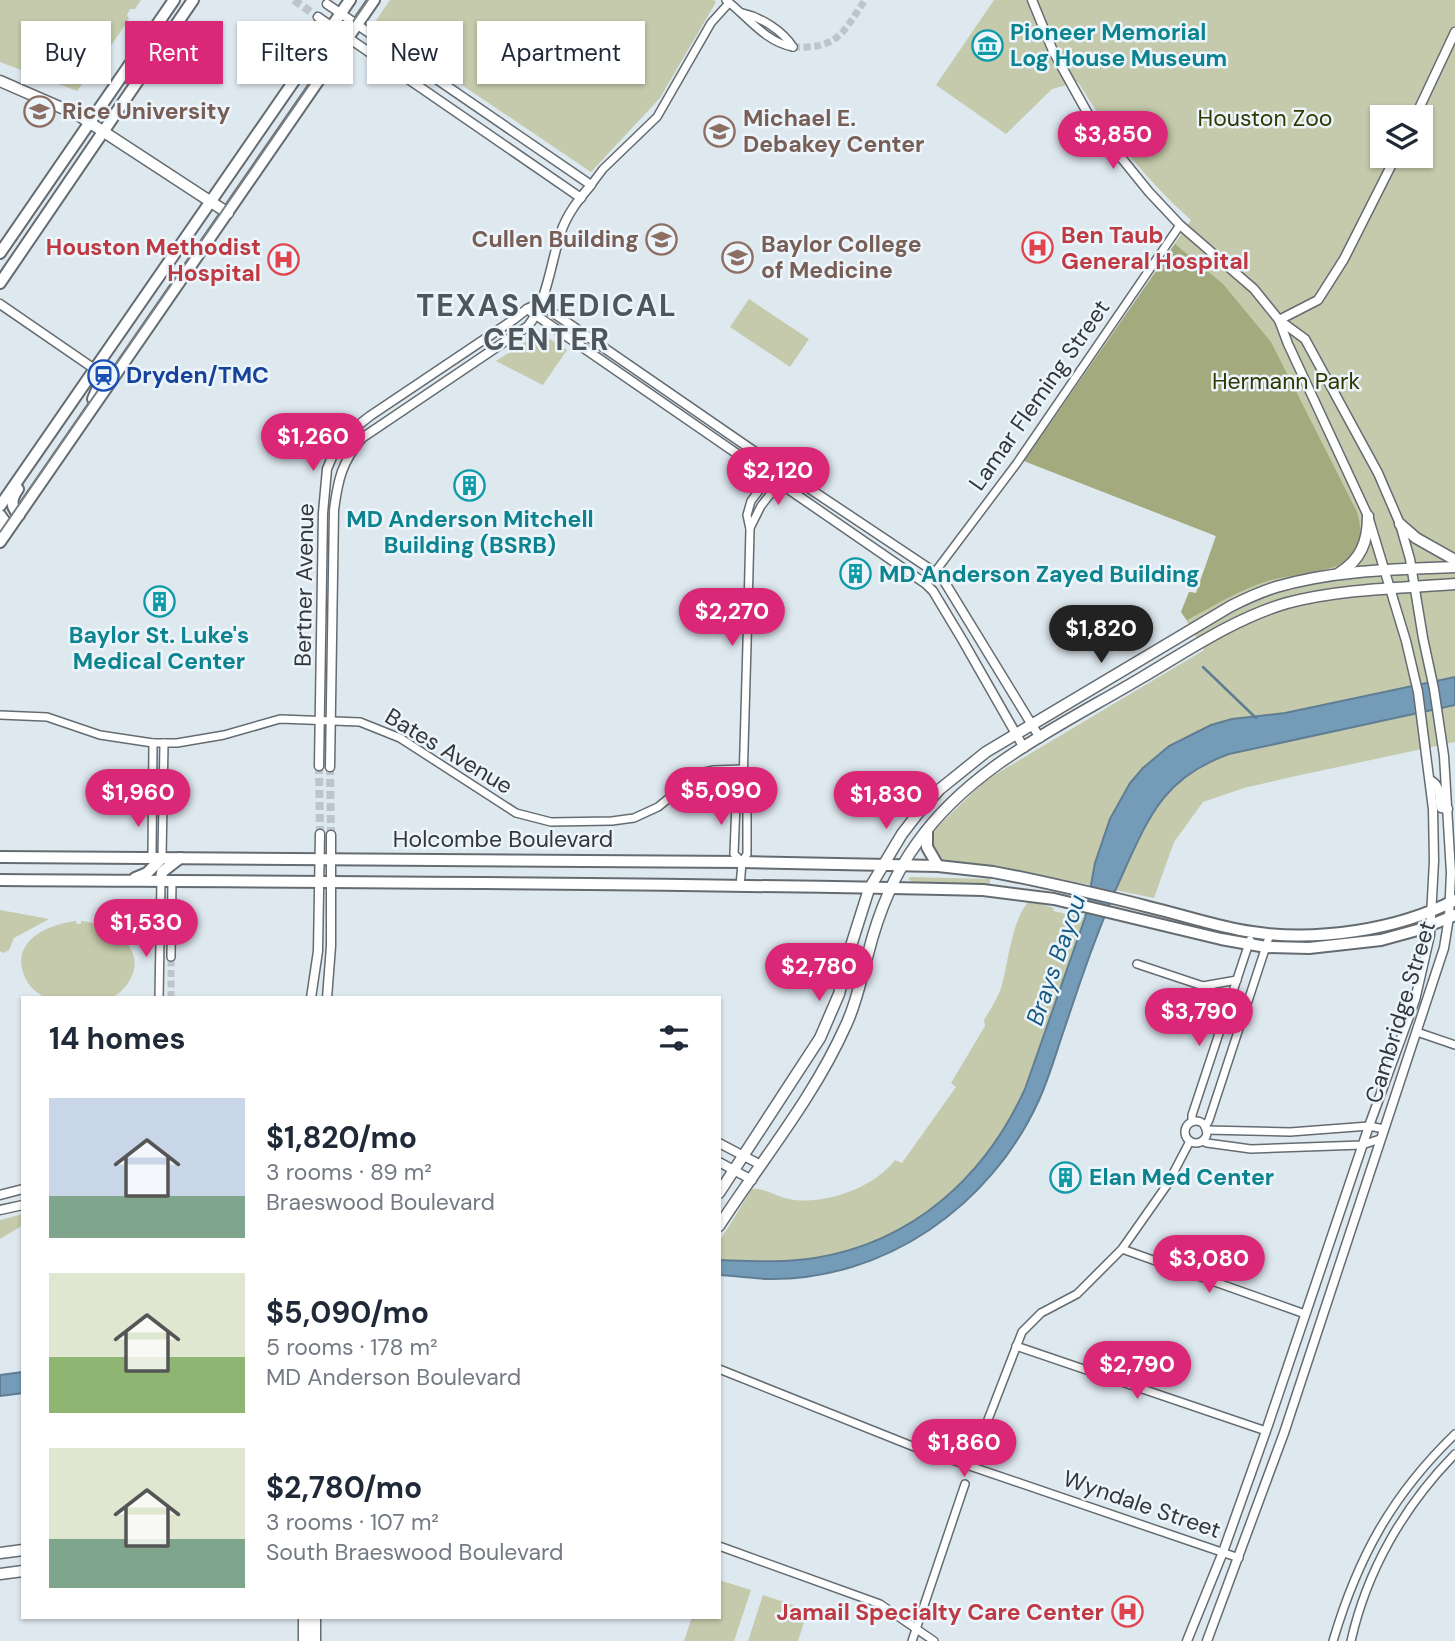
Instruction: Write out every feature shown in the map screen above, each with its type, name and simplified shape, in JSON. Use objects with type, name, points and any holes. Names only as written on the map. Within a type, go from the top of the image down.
[{"type":"main road","points":[[0,253],[174,0]]},
{"type":"main road","points":[[0,283],[193,0]]},
{"type":"main road","points":[[336,21],[350,0]]},
{"type":"main road","points":[[353,30],[374,0]]},
{"type":"main road","points":[[0,81],[78,115],[228,213]]},
{"type":"main road","points":[[0,506],[292,84]]},
{"type":"main road","points":[[0,542],[316,84]]},
{"type":"main road","points":[[67,446],[67,436],[97,392],[99,381],[95,369]]},
{"type":"main road","points":[[19,515],[13,509],[12,502],[30,471],[30,462]]},
{"type":"main road","points":[[0,515],[5,522],[0,533]]},
{"type":"main road","points":[[1334,576],[1350,567],[1362,552],[1368,534],[1368,516]]},
{"type":"main road","points":[[1400,524],[1416,538],[1455,560]]},
{"type":"main road","points":[[721,1190],[807,1060],[830,1019],[869,889],[882,866],[909,824],[961,770],[1031,723],[1230,606],[1257,594],[1276,587],[1334,576],[1386,570],[1455,567]]},
{"type":"main road","points":[[722,1222],[823,1069],[847,1023],[876,925],[890,889],[903,866],[926,831],[974,782],[1040,738],[1241,621],[1286,604],[1311,598],[1455,584]]},
{"type":"main road","points":[[926,831],[927,847],[938,866]]},
{"type":"main road","name":"Holcombe Boulevard","points":[[0,857],[742,862],[938,866],[993,872],[1058,885],[1270,934],[1343,932],[1379,927],[1452,901]]},
{"type":"main road","points":[[129,880],[147,873],[157,858]]},
{"type":"main road","points":[[167,880],[162,872],[180,858]]},
{"type":"main road","points":[[468,881],[469,860]]},
{"type":"main road","name":"Holcombe Boulevard","points":[[0,880],[331,883],[468,881],[983,890],[1054,899],[1266,947],[1343,946],[1381,940],[1452,916]]},
{"type":"main road","points":[[0,1553],[21,1550]]},
{"type":"main road","points":[[0,1574],[21,1571]]},
{"type":"street","name":"Cambridge Street","points":[[1032,0],[1053,51],[1093,123],[1149,192],[1180,225],[1255,289],[1279,320],[1305,339],[1378,473],[1400,524],[1412,569],[1434,689],[1448,809],[1452,916],[1444,948],[1284,1433],[1207,1641]]},
{"type":"street","points":[[536,316],[562,229],[603,169],[657,117],[711,23],[727,1],[743,13],[748,22],[783,45],[793,47],[777,30],[753,15],[743,13]]},
{"type":"street","points":[[327,4],[367,31]]},
{"type":"street","points":[[318,17],[324,21]]},
{"type":"street","points":[[1421,105],[1455,32]]},
{"type":"street","points":[[416,84],[581,198]]},
{"type":"street","points":[[444,84],[591,185]]},
{"type":"street","points":[[501,143],[511,130]]},
{"type":"street","points":[[1279,320],[1318,300],[1345,259],[1390,168]]},
{"type":"street","name":"Lamar Fleming Street","points":[[926,584],[1017,463],[1180,225]]},
{"type":"street","points":[[539,303],[786,474],[936,573],[944,581],[1040,738]]},
{"type":"street","name":"Bertner Avenue","points":[[319,766],[323,513],[327,470],[335,450],[347,433],[370,416],[539,303]]},
{"type":"street","points":[[0,304],[112,381]]},
{"type":"street","points":[[527,309],[926,584],[963,641],[1024,748]]},
{"type":"street","name":"Bertner Avenue","points":[[330,767],[334,510],[339,475],[350,452],[362,438],[511,338],[528,326],[536,316]]},
{"type":"street","name":"Cambridge Street","points":[[1187,1641],[1223,1552],[1362,1145],[1415,1000],[1429,945],[1431,925],[1434,861],[1430,780],[1418,692],[1406,641],[1368,516],[1279,320]]},
{"type":"street","points":[[740,887],[742,862],[747,854],[747,803],[743,769],[750,529],[747,515],[751,500],[777,467]]},
{"type":"street","points":[[750,529],[761,506],[786,474]]},
{"type":"street","name":"Bates Avenue","points":[[0,715],[47,717],[100,735],[153,743],[224,735],[280,719],[360,722],[387,731],[516,813],[551,822],[634,818],[658,807],[700,774],[714,770],[743,769]]},
{"type":"street","points":[[153,743],[157,858]]},
{"type":"street","points":[[157,858],[164,743]]},
{"type":"street","points":[[1430,780],[1439,788],[1441,808],[1448,809]]},
{"type":"street","points":[[742,862],[734,854],[736,803],[743,784]]},
{"type":"street","points":[[311,996],[318,951],[320,834]]},
{"type":"street","points":[[327,996],[331,946],[331,835]]},
{"type":"street","points":[[159,996],[161,921],[167,880]]},
{"type":"street","points":[[167,880],[172,921],[171,957]]},
{"type":"street","points":[[161,921],[172,921]]},
{"type":"street","points":[[1192,1122],[1192,1115],[1253,932]]},
{"type":"street","points":[[1202,1141],[1270,934]]},
{"type":"street","points":[[1138,964],[1203,986],[1230,999]]},
{"type":"street","points":[[1203,986],[1237,980]]},
{"type":"street","points":[[1417,1032],[1455,1045]]},
{"type":"street","points":[[1380,1139],[1362,1145],[1251,1149],[1202,1141],[1196,1143],[1186,1136],[1185,1129],[1192,1122],[1199,1122],[1206,1128],[1290,1132],[1369,1126],[1384,1129]]},
{"type":"street","points":[[970,1466],[1022,1332],[1041,1313],[1077,1294],[1122,1249],[1167,1185],[1190,1141]]},
{"type":"street","points":[[721,1144],[745,1154],[761,1165]]},
{"type":"street","points":[[721,1163],[752,1180]]},
{"type":"street","points":[[0,1195],[21,1190]]},
{"type":"street","points":[[0,1210],[21,1205]]},
{"type":"street","points":[[1122,1249],[1305,1314]]},
{"type":"street","points":[[1016,1346],[1266,1430]]},
{"type":"street","name":"Wyndale Street","points":[[721,1369],[917,1448],[1239,1558]]},
{"type":"street","points":[[1333,1641],[1347,1595],[1372,1538],[1406,1488],[1455,1434]]},
{"type":"street","points":[[1351,1641],[1363,1601],[1385,1548],[1418,1496],[1455,1454]]},
{"type":"street","points":[[912,1641],[965,1485]]},
{"type":"street","points":[[721,1547],[858,1594],[880,1604],[934,1641]]},
{"type":"street","points":[[303,1619],[303,1641]]},
{"type":"street","points":[[309,1619],[310,1641]]},
{"type":"street","points":[[316,1619],[316,1641]]},
{"type":"green space","points":[[0,0],[141,0],[135,9],[130,9],[127,15],[129,19],[125,21],[111,46],[111,21],[21,21],[21,70],[0,62]]},
{"type":"green space","points":[[390,0],[716,2],[660,98],[591,172],[460,84],[463,84],[463,21],[376,21]]},
{"type":"green space","name":"Hermann Park","points":[[994,0],[1455,0],[1455,742],[1244,788],[1203,802],[1174,842],[1154,898],[998,866],[942,860],[932,849],[932,836],[937,827],[986,780],[1204,650],[1181,612],[1189,592],[1196,593],[1216,536],[1024,461],[1191,220],[1129,155],[1078,82],[1052,89],[1006,134],[936,85]]},
{"type":"green space","points":[[58,84],[82,84],[77,91]]},
{"type":"green space","points":[[1175,244],[1223,284],[1271,342],[1357,512],[1360,525],[1357,548],[1343,563],[1324,570],[1260,583],[1187,620],[1181,612],[1189,592],[1196,593],[1216,536],[1024,461]]},
{"type":"green space","points":[[749,299],[809,339],[790,367],[730,327]]},
{"type":"green space","points":[[533,337],[550,339],[567,350],[543,385],[496,361]]},
{"type":"green space","points":[[908,879],[990,879],[990,885],[915,883]]},
{"type":"green space","points":[[1029,901],[1054,908],[1053,911],[1085,918],[1025,1089],[1009,1121],[967,1177],[914,1221],[851,1250],[791,1261],[721,1260],[721,1239],[752,1189],[761,1189],[789,1199],[817,1200],[847,1193],[874,1179],[895,1160],[902,1163],[956,1087],[951,1083],[985,1026],[984,1020],[1002,985],[1011,942],[1023,909]]},
{"type":"green space","points":[[0,910],[49,919],[14,938],[9,950],[3,953],[0,951]]},
{"type":"green space","points":[[66,923],[93,923],[124,940],[135,960],[134,971],[121,992],[114,996],[43,996],[30,986],[23,972],[23,951],[36,935]]},
{"type":"green space","points":[[21,1215],[21,1226],[0,1239],[0,1220]]},
{"type":"green space","points":[[721,1581],[751,1590],[734,1641],[684,1641],[691,1619],[721,1619]]},
{"type":"green space","points":[[763,1595],[808,1610],[798,1641],[748,1641]]},
{"type":"water","points":[[1455,677],[1455,705],[1229,754],[1207,763],[1175,786],[1162,800],[1142,832],[1115,891],[1039,1100],[1018,1138],[993,1173],[963,1204],[929,1230],[892,1251],[853,1267],[811,1276],[767,1279],[721,1275],[721,1260],[803,1260],[851,1250],[884,1237],[914,1221],[942,1201],[967,1177],[1009,1121],[1025,1089],[1085,918],[1095,863],[1110,819],[1130,783],[1169,746],[1211,725],[1232,719],[1285,713]]},
{"type":"water","points":[[21,1372],[21,1393],[0,1396],[0,1375]]},
{"type":"waterway","points":[[1203,667],[1256,718]]},
{"type":"tunnel","points":[[294,0],[318,17]]},
{"type":"tunnel","points":[[793,47],[820,45],[837,37],[865,0]]},
{"type":"tunnel","points":[[319,766],[320,834]]},
{"type":"tunnel","points":[[330,767],[331,835]]},
{"type":"tunnel","points":[[171,957],[171,996]]},
{"type":"tram line","points":[[0,532],[368,0]]},
{"type":"place","name":"Pioneer Memorial Log House Museum","points":[[987,45]]},
{"type":"place","name":"Rice University","points":[[39,111]]},
{"type":"place","name":"Michael E. Debakey Center","points":[[720,131]]},
{"type":"place","name":"Cullen Building","points":[[662,239]]},
{"type":"place","name":"Ben Taub General Hospital","points":[[1038,248]]},
{"type":"place","name":"Baylor College of Medicine","points":[[738,257]]},
{"type":"place","name":"Houston Methodist Hospital","points":[[284,260]]},
{"type":"place","name":"Dryden/TMC","points":[[103,375]]},
{"type":"place","name":"MD Anderson Mitchell Building (BSRB)","points":[[470,485]]},
{"type":"place","name":"MD Anderson Zayed Building","points":[[856,574]]},
{"type":"place","name":"Baylor St. Luke's Medical Center","points":[[159,601]]},
{"type":"place","name":"Elan Med Center","points":[[1066,1177]]},
{"type":"place","name":"Jamail Specialty Care Center","points":[[1127,1612]]},
{"type":"district","name":"TEXAS MEDICAL CENTER","points":[[547,323]]},
{"type":"park label","name":"Houston Zoo","points":[[1265,118]]},
{"type":"water label","name":"Brays Bayou","points":[[1056,960]]}]
